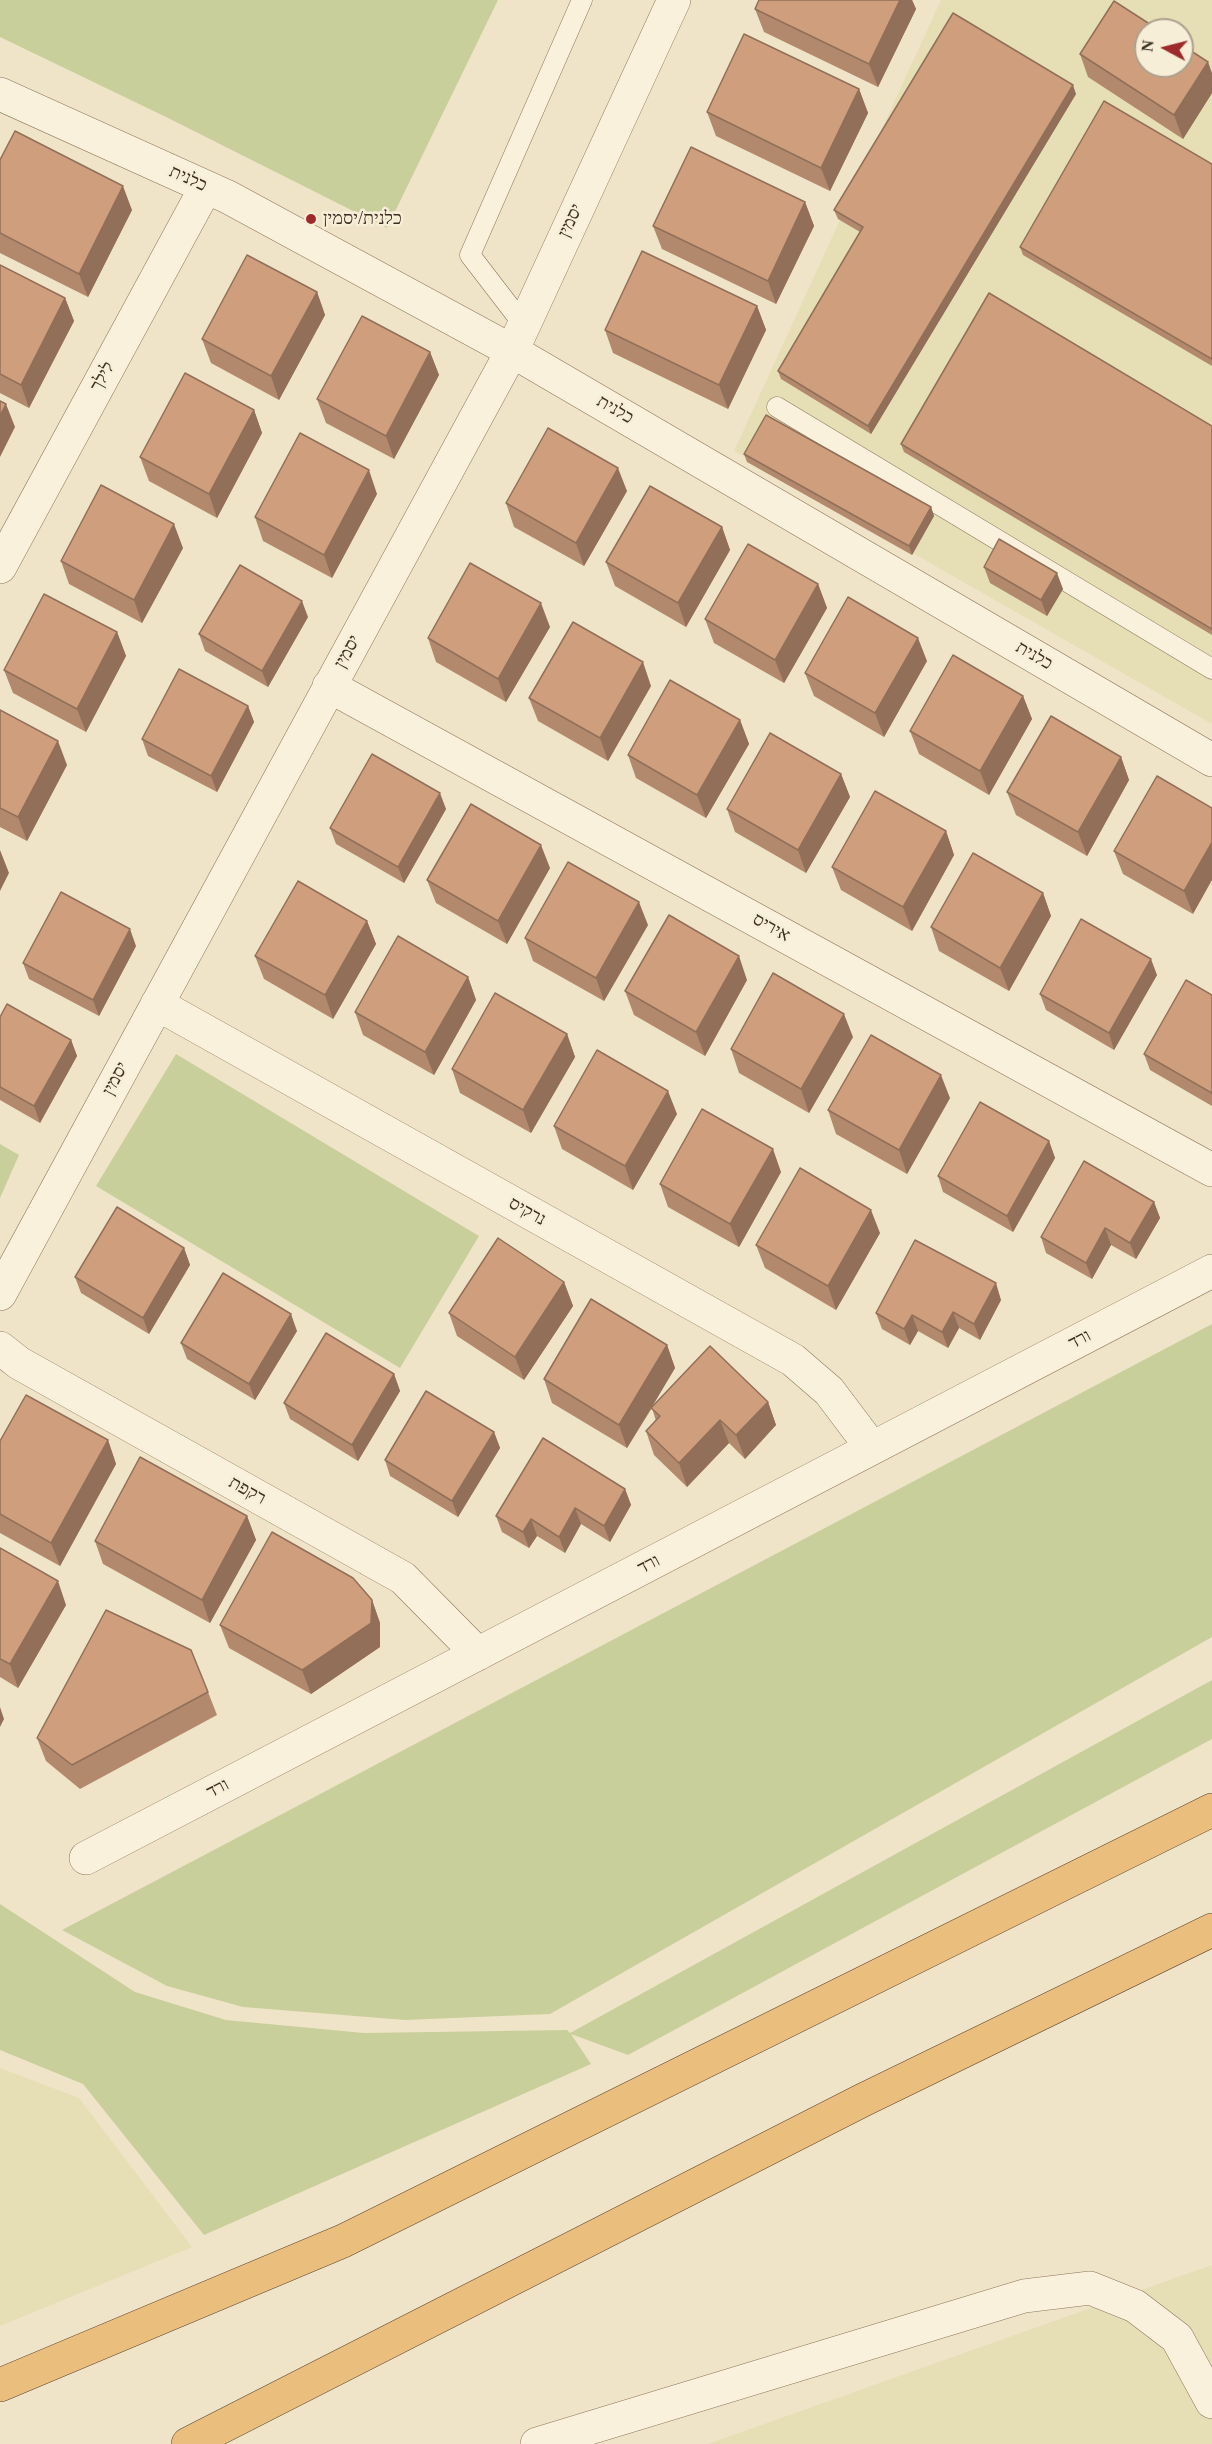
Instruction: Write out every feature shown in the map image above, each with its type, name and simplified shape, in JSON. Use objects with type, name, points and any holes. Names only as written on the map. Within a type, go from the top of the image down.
[{"type":"highway","points":[[0,2385],[343,2241],[1212,1810]]},
{"type":"highway","points":[[188,2444],[863,2100],[1212,1930]]},
{"type":"street","name":"יסמין","points":[[0,1294],[518,337],[674,0]]},
{"type":"street","name":"כלנית","points":[[0,94],[206,188],[518,337],[1212,760]]},
{"type":"street","name":"לילך","points":[[0,567],[206,188]]},
{"type":"street","name":"איריס","points":[[329,687],[1212,1170]]},
{"type":"street","name":"נרקיס","points":[[157,1004],[793,1360],[830,1391],[872,1448]]},
{"type":"street","name":"ורד","points":[[86,1858],[1212,1271]]},
{"type":"street","name":"רקפת","points":[[0,1348],[19,1364],[403,1578],[478,1654]]},
{"type":"street","points":[[537,2444],[1024,2296],[1090,2288],[1135,2306],[1177,2337],[1212,2402]]},
{"type":"lane","points":[[518,337],[470,255],[582,0]]},
{"type":"lane","points":[[777,407],[1212,669]]},
{"type":"shaded area","points":[[941,0],[1212,0],[1212,724],[734,451]]},
{"type":"shaded area","points":[[0,2068],[79,2098],[192,2247],[0,2326]]},
{"type":"shaded area","points":[[1212,2265],[1212,2444],[708,2444],[1209,2266]]},
{"type":"green space","points":[[0,0],[498,0],[387,228],[0,37]]},
{"type":"green space","points":[[176,1054],[479,1236],[400,1368],[96,1186]]},
{"type":"green space","points":[[0,1144],[19,1155],[0,1198]]},
{"type":"green space","points":[[1212,1324],[1212,1637],[550,2014],[405,2020],[243,2007],[167,1986],[62,1930]]},
{"type":"green space","points":[[1212,1680],[1212,1739],[628,2055],[571,2034],[591,2064],[204,2235],[83,2084],[0,2050],[0,1904],[135,1992],[226,2020],[364,2033],[567,2030],[570,2033]]},
{"type":"building","points":[[759,0],[900,0],[869,64],[755,9]]},
{"type":"building","points":[[1114,1],[1140,18],[1134,18],[1134,78],[1194,78],[1194,53],[1208,62],[1174,115],[1080,54]]},
{"type":"building","points":[[953,13],[1073,85],[868,426],[778,371],[863,227],[834,210]]},
{"type":"building","points":[[744,34],[859,89],[821,168],[707,112]]},
{"type":"building","points":[[1104,101],[1212,164],[1212,359],[1020,247]]},
{"type":"building","points":[[15,131],[123,186],[79,274],[0,233],[0,160]]},
{"type":"building","points":[[691,147],[805,202],[768,281],[653,226]]},
{"type":"building","points":[[642,251],[757,306],[719,385],[605,330]]},
{"type":"building","points":[[247,255],[317,292],[271,376],[202,339]]},
{"type":"building","points":[[0,265],[65,298],[21,385],[0,374]]},
{"type":"building","points":[[989,293],[1212,426],[1212,629],[901,444]]},
{"type":"building","points":[[362,316],[430,352],[386,436],[317,399]]},
{"type":"building","points":[[185,373],[254,410],[209,494],[140,457]]},
{"type":"building","points":[[0,401],[6,404],[0,416]]},
{"type":"building","points":[[766,415],[931,507],[909,546],[744,454]]},
{"type":"building","points":[[548,428],[618,468],[576,543],[506,503]]},
{"type":"building","points":[[300,433],[369,470],[324,555],[255,517]]},
{"type":"building","points":[[101,485],[174,524],[134,600],[61,561]]},
{"type":"building","points":[[650,486],[722,527],[678,603],[606,562]]},
{"type":"building","points":[[999,539],[1057,573],[1041,600],[984,567]]},
{"type":"building","points":[[748,544],[818,584],[775,660],[705,619]]},
{"type":"building","points":[[470,563],[541,603],[498,679],[428,638]]},
{"type":"building","points":[[240,565],[302,601],[262,671],[199,634]]},
{"type":"building","points":[[44,594],[117,632],[77,709],[4,670]]},
{"type":"building","points":[[848,597],[918,638],[875,713],[805,673]]},
{"type":"building","points":[[573,622],[643,662],[600,738],[529,698]]},
{"type":"building","points":[[953,655],[1023,696],[980,771],[910,731]]},
{"type":"building","points":[[179,669],[248,706],[211,776],[142,739]]},
{"type":"building","points":[[670,680],[740,720],[697,795],[628,755]]},
{"type":"building","points":[[0,710],[58,741],[18,817],[0,808]]},
{"type":"building","points":[[1051,716],[1121,757],[1078,832],[1007,792]]},
{"type":"building","points":[[770,733],[841,774],[798,850],[727,809]]},
{"type":"building","points":[[372,754],[440,793],[398,867],[330,828]]},
{"type":"building","points":[[1157,776],[1212,808],[1212,842],[1184,891],[1114,851]]},
{"type":"building","points":[[875,791],[946,831],[903,907],[832,867]]},
{"type":"building","points":[[471,804],[541,845],[498,921],[427,880]]},
{"type":"building","points":[[973,853],[1043,893],[1000,968],[931,927]]},
{"type":"building","points":[[568,862],[639,902],[596,978],[525,938]]},
{"type":"building","points":[[298,881],[367,921],[325,995],[255,956]]},
{"type":"building","points":[[61,892],[130,929],[93,1000],[23,963]]},
{"type":"building","points":[[669,915],[739,956],[696,1032],[625,991]]},
{"type":"building","points":[[1081,919],[1151,959],[1109,1033],[1040,994]]},
{"type":"building","points":[[398,936],[468,977],[425,1052],[355,1012]]},
{"type":"building","points":[[773,973],[844,1014],[801,1089],[731,1049]]},
{"type":"building","points":[[1186,980],[1212,995],[1212,1093],[1144,1054]]},
{"type":"building","points":[[495,993],[567,1034],[523,1110],[452,1069]]},
{"type":"building","points":[[7,1004],[71,1040],[34,1106],[0,1087],[0,1017]]},
{"type":"building","points":[[871,1035],[941,1075],[899,1150],[828,1110]]},
{"type":"building","points":[[597,1050],[668,1091],[625,1166],[554,1126]]},
{"type":"building","points":[[980,1102],[1049,1141],[1007,1216],[938,1176]]},
{"type":"building","points":[[702,1109],[773,1149],[730,1224],[660,1184]]},
{"type":"building","points":[[1084,1161],[1154,1202],[1130,1243],[1105,1228],[1086,1263],[1041,1237]]},
{"type":"building","points":[[800,1168],[871,1210],[828,1286],[756,1245]]},
{"type":"building","points":[[117,1207],[184,1248],[143,1318],[75,1277]]},
{"type":"building","points":[[498,1238],[564,1282],[515,1357],[449,1313]]},
{"type":"building","points":[[915,1240],[996,1283],[974,1324],[953,1312],[942,1332],[912,1315],[904,1329],[876,1313]]},
{"type":"building","points":[[223,1273],[291,1314],[249,1384],[181,1343]]},
{"type":"building","points":[[591,1299],[667,1345],[619,1425],[544,1379]]},
{"type":"building","points":[[326,1333],[394,1374],[352,1445],[284,1403]]},
{"type":"building","points":[[710,1346],[768,1402],[736,1435],[720,1420],[679,1463],[646,1431],[660,1416],[651,1408]]},
{"type":"building","points":[[426,1391],[494,1432],[452,1501],[385,1460]]},
{"type":"building","points":[[26,1395],[108,1440],[51,1543],[0,1514],[0,1441]]},
{"type":"building","points":[[543,1438],[625,1489],[604,1526],[575,1508],[559,1537],[531,1519],[523,1532],[496,1516]]},
{"type":"building","points":[[140,1457],[247,1516],[202,1600],[95,1541]]},
{"type":"building","points":[[272,1532],[353,1578],[372,1600],[371,1623],[302,1670],[220,1625]]},
{"type":"building","points":[[0,1548],[58,1581],[10,1664],[0,1659]]},
{"type":"building","points":[[106,1610],[191,1650],[208,1692],[72,1765],[37,1738]]},
{"type":"place","name":"כלנית/יסמין","points":[[311,219]]}]
